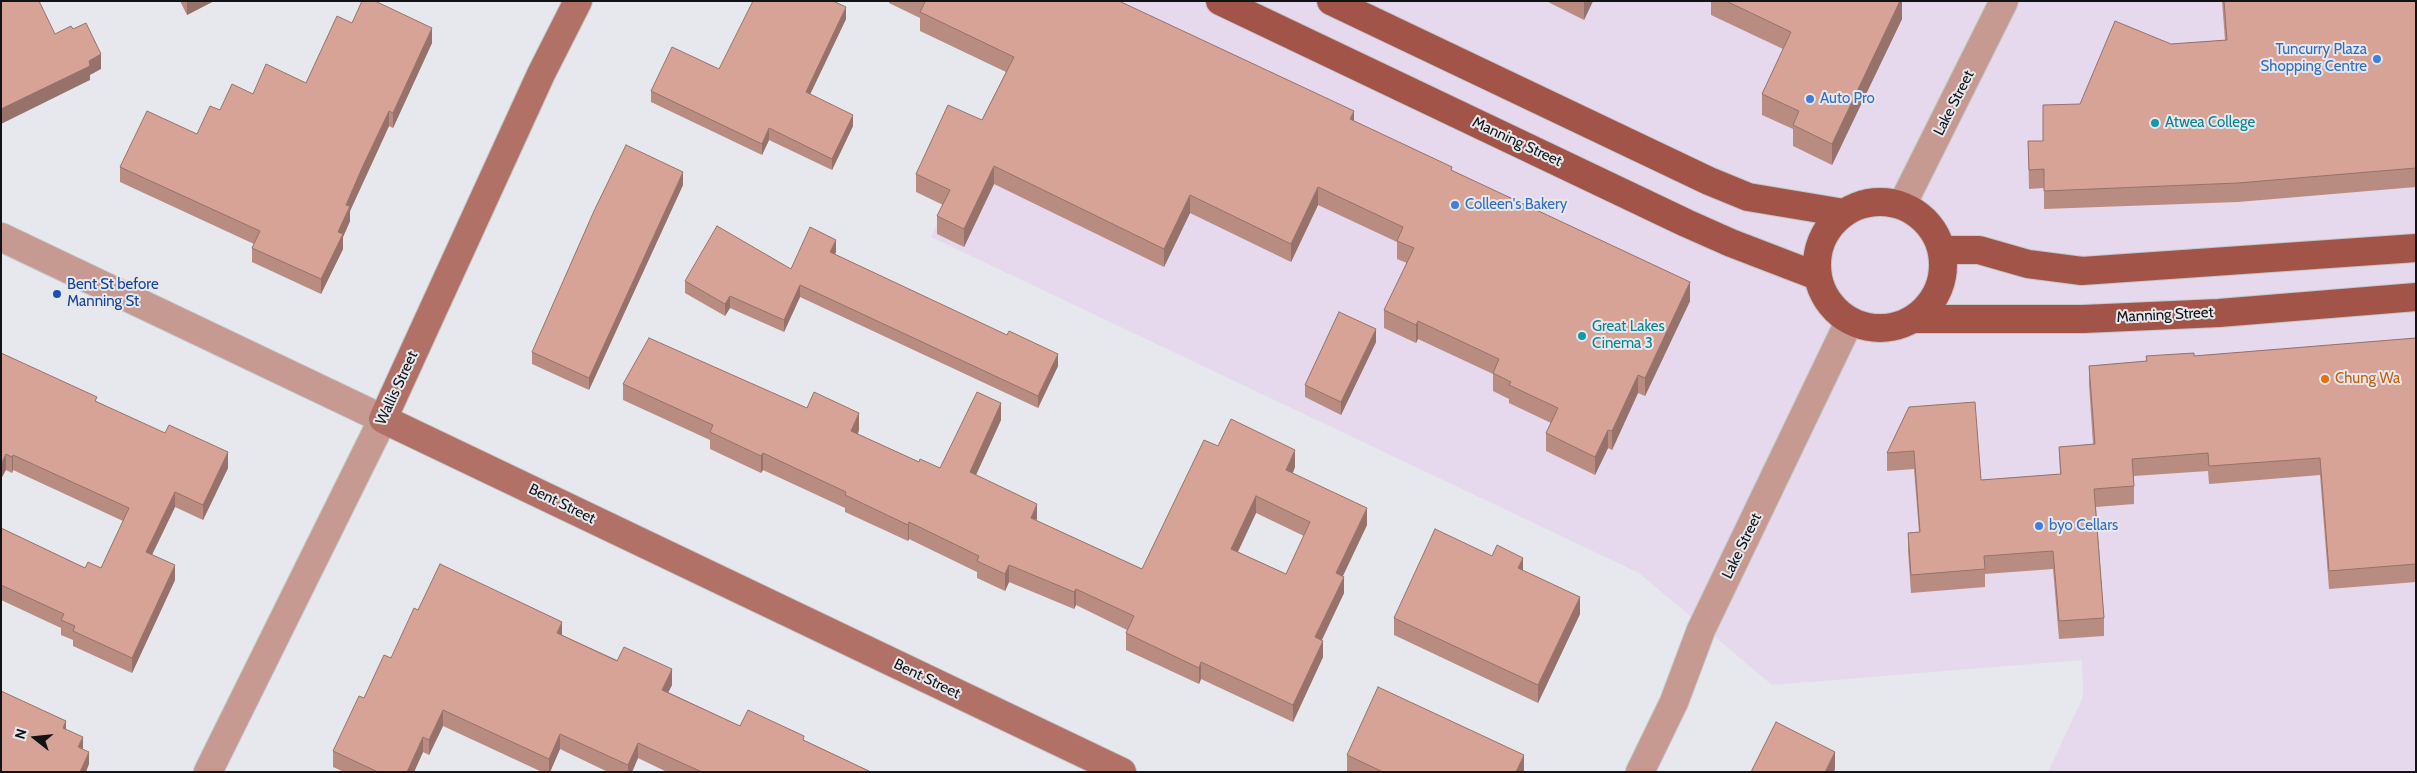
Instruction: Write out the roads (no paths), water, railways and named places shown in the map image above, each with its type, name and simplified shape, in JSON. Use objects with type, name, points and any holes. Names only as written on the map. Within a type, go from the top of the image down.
[{"type":"main road","name":"Manning Street","points":[[1220,1],[1686,223],[1731,243],[1817,276]]},
{"type":"main road","points":[[1331,1],[1708,181],[1748,197],[1844,213]]},
{"type":"main road","points":[[1872,201],[1887,201],[1902,205],[1916,213],[1929,224],[1942,250],[1943,272],[1938,291],[1927,307],[1913,319],[1898,326],[1864,327],[1849,322],[1828,302],[1821,290],[1817,276],[1816,258],[1821,240],[1830,225],[1857,205],[1872,201]]},
{"type":"main road","points":[[1942,250],[1979,250],[2028,264],[2082,271],[2416,248]]},
{"type":"main road","name":"Manning Street","points":[[1913,319],[2093,319],[2218,312],[2416,297]]},
{"type":"street","name":"Wallis Street","points":[[208,772],[383,419],[541,74],[578,1]]},
{"type":"street","name":"Lake Street","points":[[1902,205],[2004,1]]},
{"type":"street","name":"Bent Street","points":[[1,237],[1122,772]]},
{"type":"street","name":"Lake Street","points":[[1640,772],[1674,702],[1702,630],[1849,322]]},
{"type":"place","name":"Tuncurry Plaza Shopping Centre","points":[[2377,59]]},
{"type":"place","name":"Auto Pro","points":[[1810,99]]},
{"type":"place","name":"Atwea College","points":[[2155,123]]},
{"type":"place","name":"Colleen's Bakery","points":[[1455,205]]},
{"type":"place","name":"Bent St before Manning St","points":[[57,294]]},
{"type":"place","name":"Great Lakes Cinema 3","points":[[1582,336]]},
{"type":"place","name":"Chung Wa","points":[[2325,379]]},
{"type":"place","name":"byo Cellars","points":[[2039,526]]}]
